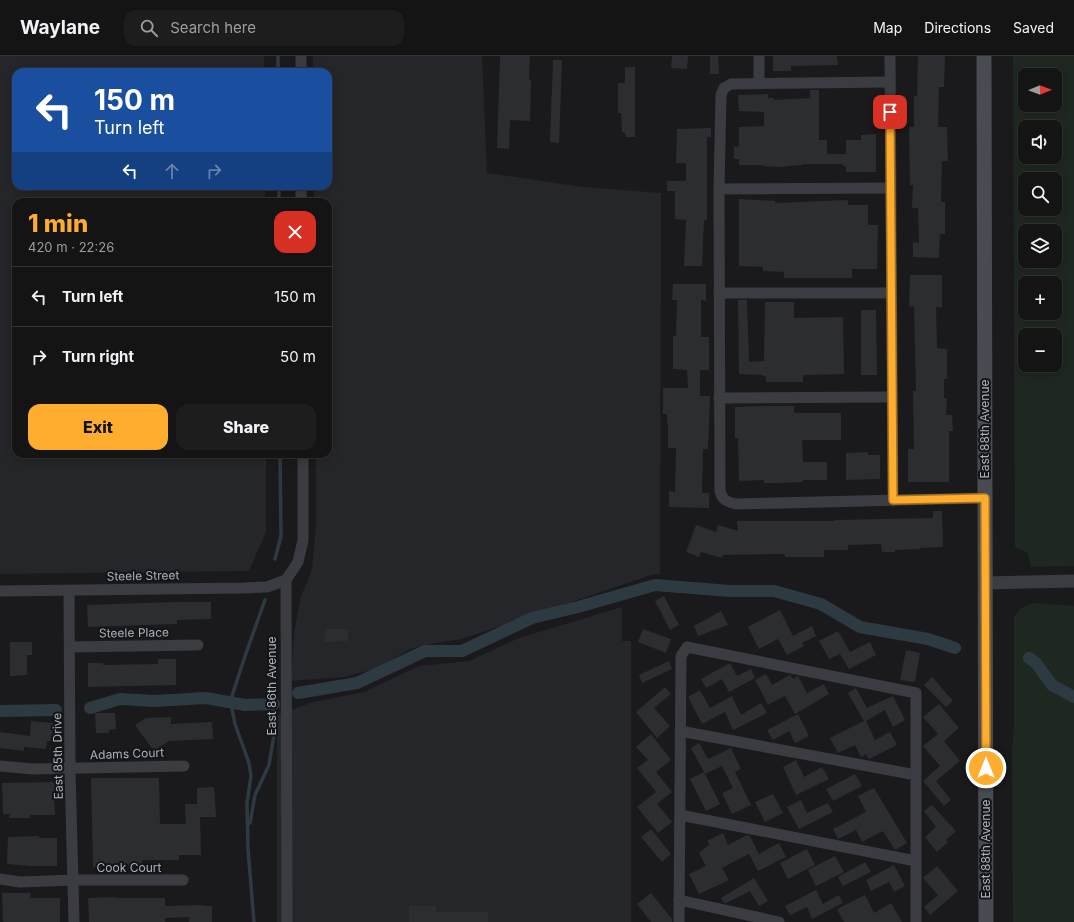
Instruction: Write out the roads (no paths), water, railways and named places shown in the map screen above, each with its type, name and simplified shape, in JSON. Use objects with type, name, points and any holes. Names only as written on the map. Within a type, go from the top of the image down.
[{"type":"main road","name":"East 88th Avenue","points":[[984,56],[986,922]]},
{"type":"street","points":[[301,56],[301,68]]},
{"type":"street","points":[[759,56],[759,82]]},
{"type":"street","points":[[890,56],[893,500]]},
{"type":"street","points":[[890,82],[759,82],[726,85],[721,95],[719,189],[720,491],[722,497],[728,502],[736,504],[985,498]]},
{"type":"street","points":[[719,189],[890,188]]},
{"type":"street","points":[[719,293],[891,292]]},
{"type":"street","points":[[719,398],[892,397]]},
{"type":"street","points":[[286,580],[298,562],[303,540],[303,458]]},
{"type":"street","name":"Steele Street","points":[[0,591],[267,587],[286,580]]},
{"type":"street","name":"East 86th Avenue","points":[[286,580],[286,922]]},
{"type":"street","points":[[986,583],[1074,581]]},
{"type":"street","name":"East 85th Drive","points":[[70,590],[70,769],[74,922]]},
{"type":"street","name":"Steele Place","points":[[70,647],[198,645]]},
{"type":"street","points":[[679,922],[681,656],[687,647],[916,693],[916,922]]},
{"type":"street","points":[[680,731],[916,775]]},
{"type":"street","name":"Adams Court","points":[[0,766],[33,769],[184,766]]},
{"type":"street","points":[[680,815],[916,861]]},
{"type":"street","name":"Cook Court","points":[[0,879],[20,882],[74,880],[183,880]]},
{"type":"street","points":[[679,900],[779,922]]},
{"type":"waterway","points":[[278,56],[278,68]]},
{"type":"waterway","points":[[279,190],[279,198]]},
{"type":"waterway","points":[[275,559],[281,536],[280,458]]},
{"type":"waterway","points":[[298,693],[357,683],[425,651],[462,651],[532,618],[578,607],[655,585],[730,591],[774,591],[821,604],[860,627],[928,639],[955,648]]},
{"type":"waterway","points":[[254,922],[248,849],[247,803],[251,776],[249,763],[235,724],[232,709],[232,696],[265,600]]},
{"type":"waterway","points":[[1029,658],[1036,663],[1052,685],[1074,697]]},
{"type":"waterway","points":[[90,708],[120,699],[154,701],[206,698],[245,705],[274,704]]},
{"type":"waterway","points":[[250,823],[255,795],[269,765],[274,735],[274,704]]},
{"type":"waterway","points":[[0,711],[56,710]]}]
